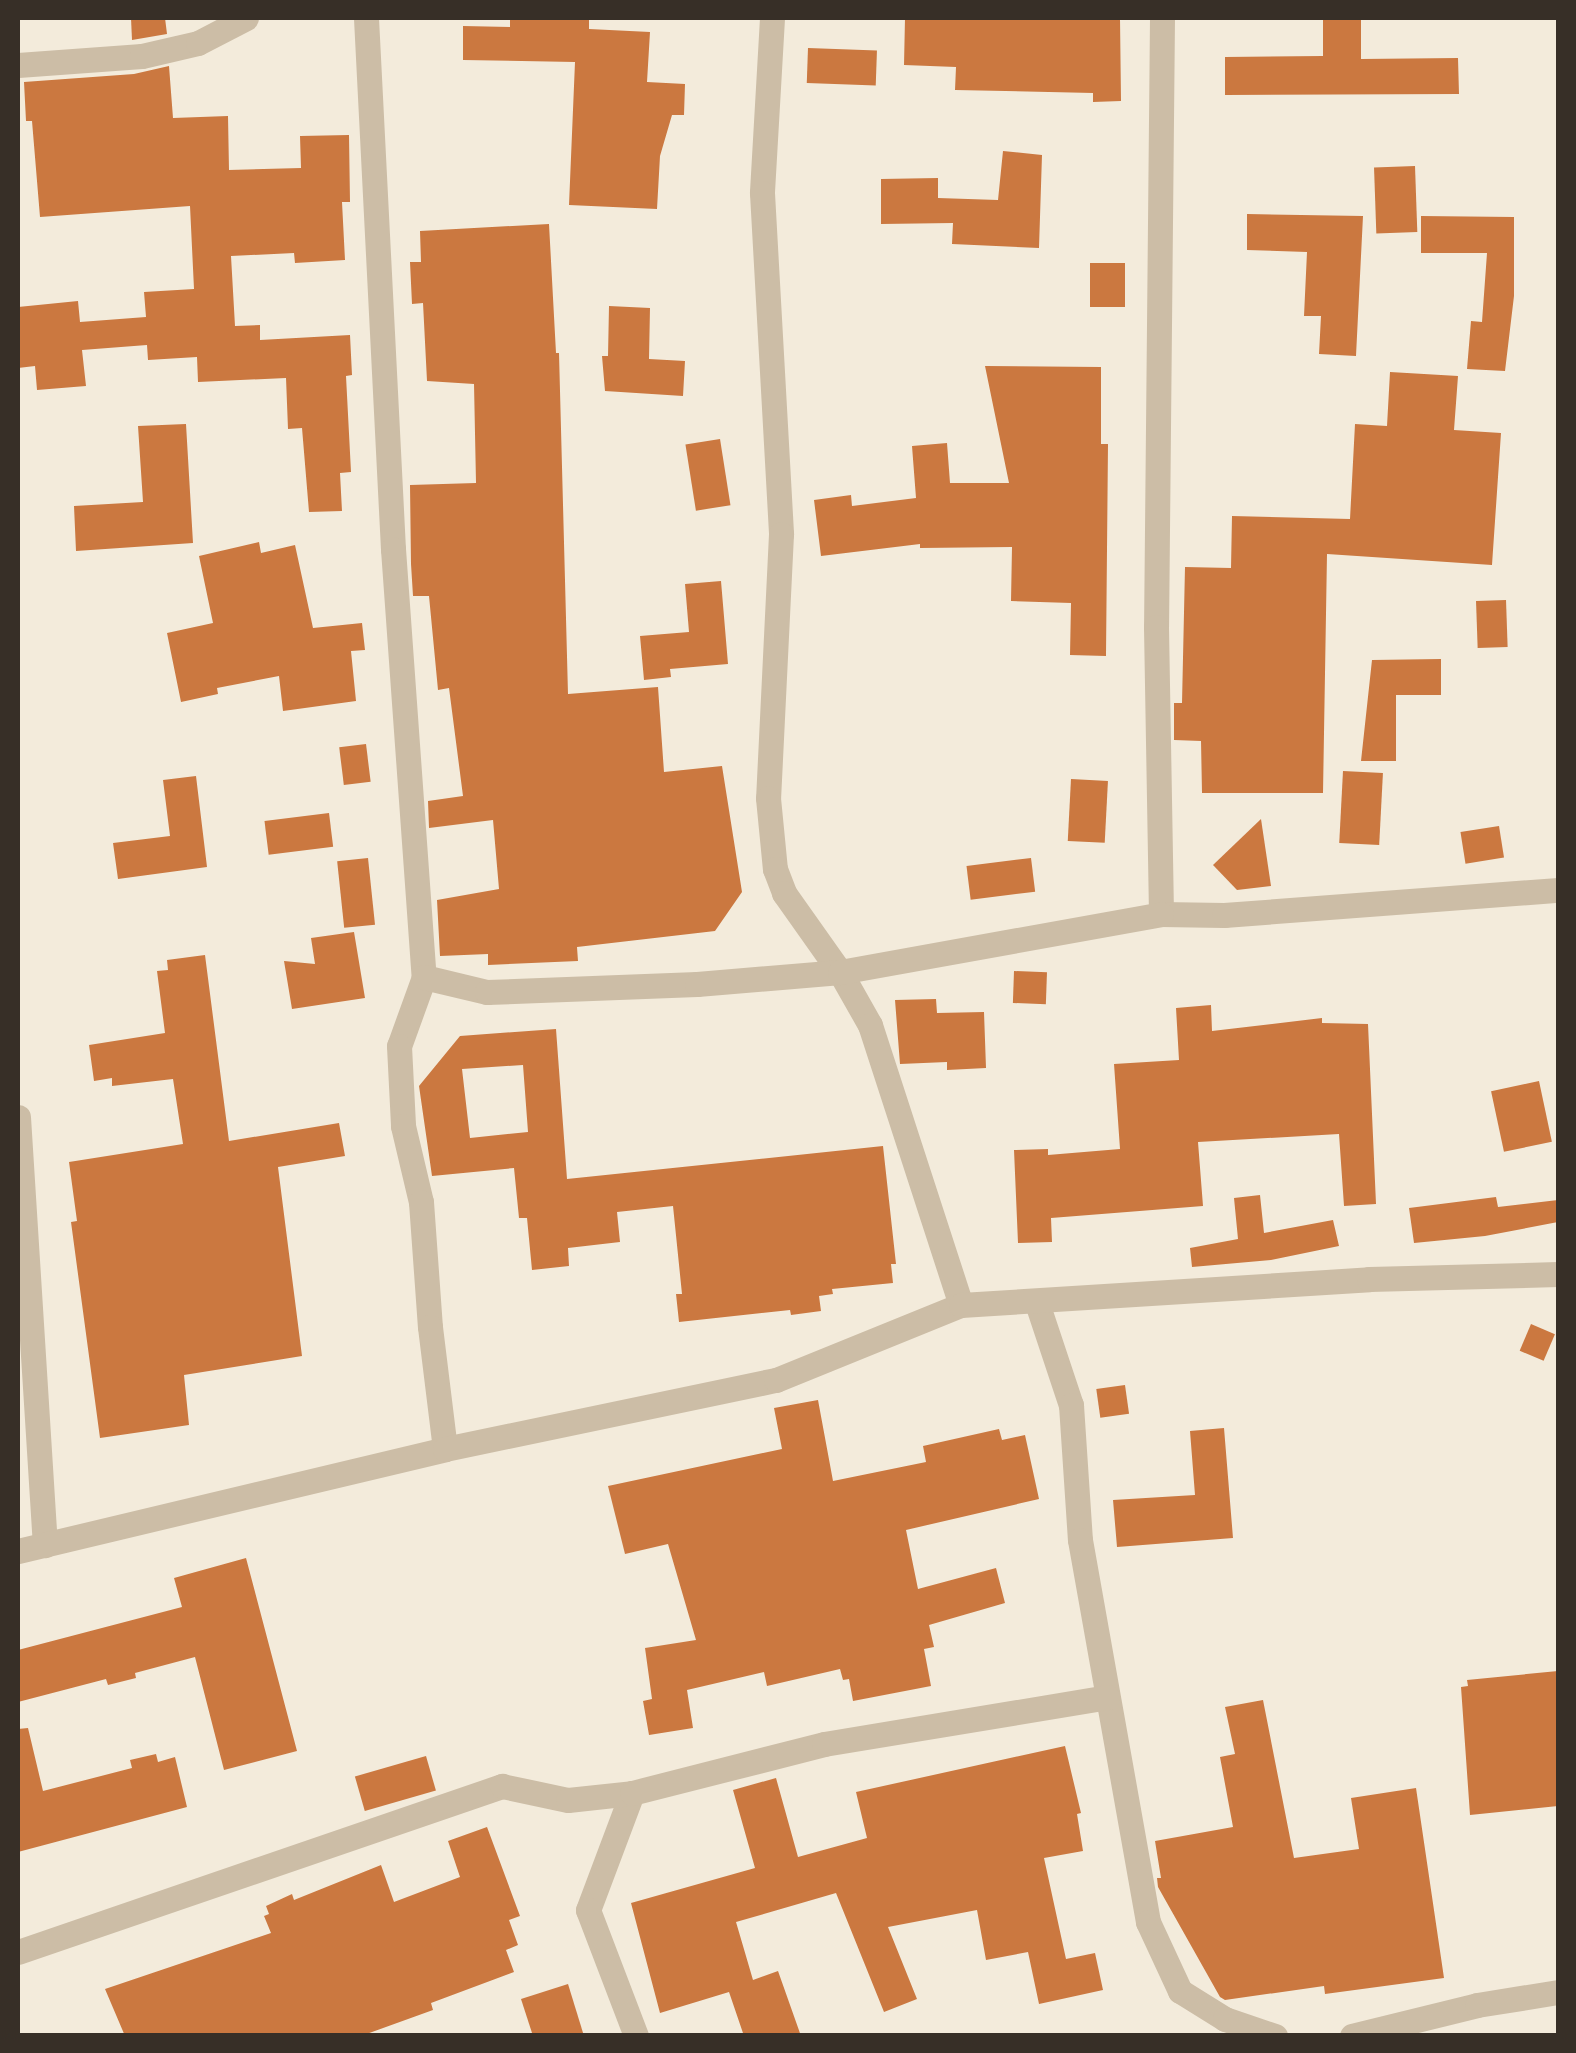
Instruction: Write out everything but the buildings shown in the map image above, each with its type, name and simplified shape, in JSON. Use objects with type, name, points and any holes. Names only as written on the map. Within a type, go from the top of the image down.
[{"type":"street","points":[[18,66],[142,56],[198,43],[246,18]]},
{"type":"street","points":[[366,18],[394,549],[424,977],[399,1046],[403,1126],[421,1202],[430,1327],[445,1449]]},
{"type":"street","points":[[772,18],[762,193],[778,426],[781,552],[768,798],[775,869],[784,894],[840,972],[870,1025],[962,1305]]},
{"type":"street","points":[[1161,914],[1156,628],[1162,18]]},
{"type":"street","points":[[424,977],[487,992],[696,984],[840,972],[1161,914],[1242,914],[1558,890]]},
{"type":"street","points":[[18,1117],[45,1545]]},
{"type":"street","points":[[18,1552],[445,1449],[776,1380],[962,1305],[1369,1279],[1558,1274]]},
{"type":"street","points":[[1037,1303],[1071,1404],[1080,1540],[1148,1922],[1180,1992],[1225,2019],[1275,2036]]},
{"type":"street","points":[[18,1952],[502,1786],[568,1800],[632,1793],[824,1744],[1107,1697]]},
{"type":"street","points":[[632,1793],[588,1910],[636,2036]]},
{"type":"street","points":[[1352,2036],[1476,2005],[1558,1992]]}]
